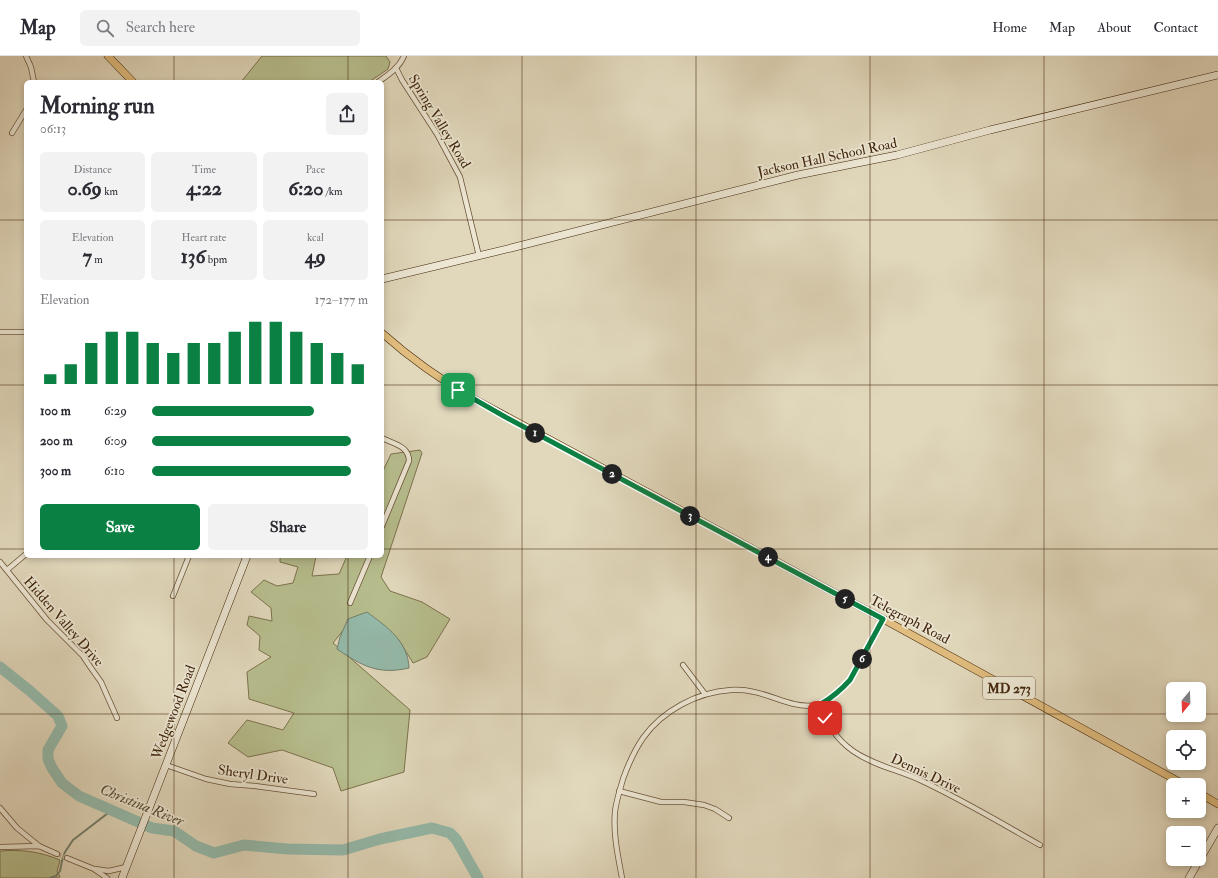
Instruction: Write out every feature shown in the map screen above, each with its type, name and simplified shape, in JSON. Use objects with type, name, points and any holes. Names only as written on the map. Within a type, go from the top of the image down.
[{"type":"main road","points":[[108,56],[131,80]]},
{"type":"main road","name":"Telegraph Road","points":[[384,335],[414,360],[458,390],[503,416],[883,619],[1172,778]]},
{"type":"main road","points":[[1206,797],[1218,804]]},
{"type":"street","points":[[26,56],[33,72],[34,80]]},
{"type":"street","points":[[381,80],[400,65],[404,56]]},
{"type":"street","name":"Spring Valley Road","points":[[396,68],[402,80],[437,134],[460,177],[479,256]]},
{"type":"street","name":"Jackson Hall School Road","points":[[384,279],[479,256],[732,191],[798,175],[888,157],[990,130],[1218,75]]},
{"type":"street","points":[[12,133],[24,113]]},
{"type":"street","points":[[0,332],[24,332]]},
{"type":"street","points":[[384,439],[402,447],[406,451],[408,461],[384,521]]},
{"type":"street","points":[[7,570],[24,556]]},
{"type":"street","points":[[173,596],[188,558]]},
{"type":"street","name":"Wedgewood Road","points":[[122,878],[246,558]]},
{"type":"street","points":[[350,603],[369,558]]},
{"type":"street","name":"Hidden Valley Drive","points":[[0,562],[47,620],[82,656],[101,682],[118,718]]},
{"type":"street","points":[[622,878],[614,831],[615,809],[619,791],[632,758],[644,737],[650,730],[675,708],[705,694],[719,691],[746,690],[758,692],[788,703],[810,706],[821,704],[833,697],[850,680],[883,619]]},
{"type":"street","points":[[683,665],[705,694]]},
{"type":"street","name":"Dennis Drive","points":[[821,704],[825,718],[831,729],[853,751],[873,762],[919,780],[972,807],[1040,845]]},
{"type":"street","name":"Sheryl Drive","points":[[166,765],[189,774],[230,784],[314,794]]},
{"type":"street","points":[[619,791],[662,802],[684,802],[704,805],[729,818]]},
{"type":"street","points":[[0,808],[17,828],[38,846],[57,854]]},
{"type":"street","points":[[1189,878],[1218,828]]},
{"type":"street","points":[[0,847],[38,846]]},
{"type":"street","points":[[67,858],[94,869],[107,878]]},
{"type":"street","points":[[94,869],[109,871],[126,867]]},
{"type":"shaded area","points":[[262,56],[386,56],[390,62],[388,69],[372,80],[243,80]]},
{"type":"shaded area","points":[[420,450],[422,453],[381,577],[390,591],[422,602],[450,619],[427,657],[413,663],[398,639],[353,618],[333,643],[410,710],[404,772],[341,791],[333,768],[282,750],[248,757],[228,743],[247,720],[283,730],[294,713],[249,699],[247,672],[271,657],[259,650],[260,636],[247,625],[249,616],[272,621],[271,608],[251,592],[264,580],[277,586],[293,583],[298,567],[280,562],[280,558],[316,558],[312,576],[339,574],[346,558],[384,558],[384,469],[391,454]]},
{"type":"shaded area","points":[[367,612],[389,629],[401,642],[408,658],[409,668],[398,670],[379,670],[371,668],[354,660],[337,649],[340,637],[348,619]]},
{"type":"shaded area","points":[[16,850],[31,852],[60,860],[57,872],[60,876],[59,878],[0,878],[0,851]]},
{"type":"waterway","name":"Christina River","points":[[0,667],[58,716],[62,726],[48,750],[48,759],[62,783],[79,796],[152,828],[174,831],[196,846],[214,853],[244,845],[287,849],[343,850],[380,839],[432,828],[450,833],[456,839],[478,878]]},
{"type":"waterway","points":[[50,878],[56,876],[60,871],[65,852],[73,840],[112,810]]},
{"type":"tunnel","points":[[57,854],[67,858]]},
{"type":"route","points":[[458,390],[509,419],[883,619],[850,680],[833,697],[821,704],[825,718]]}]
